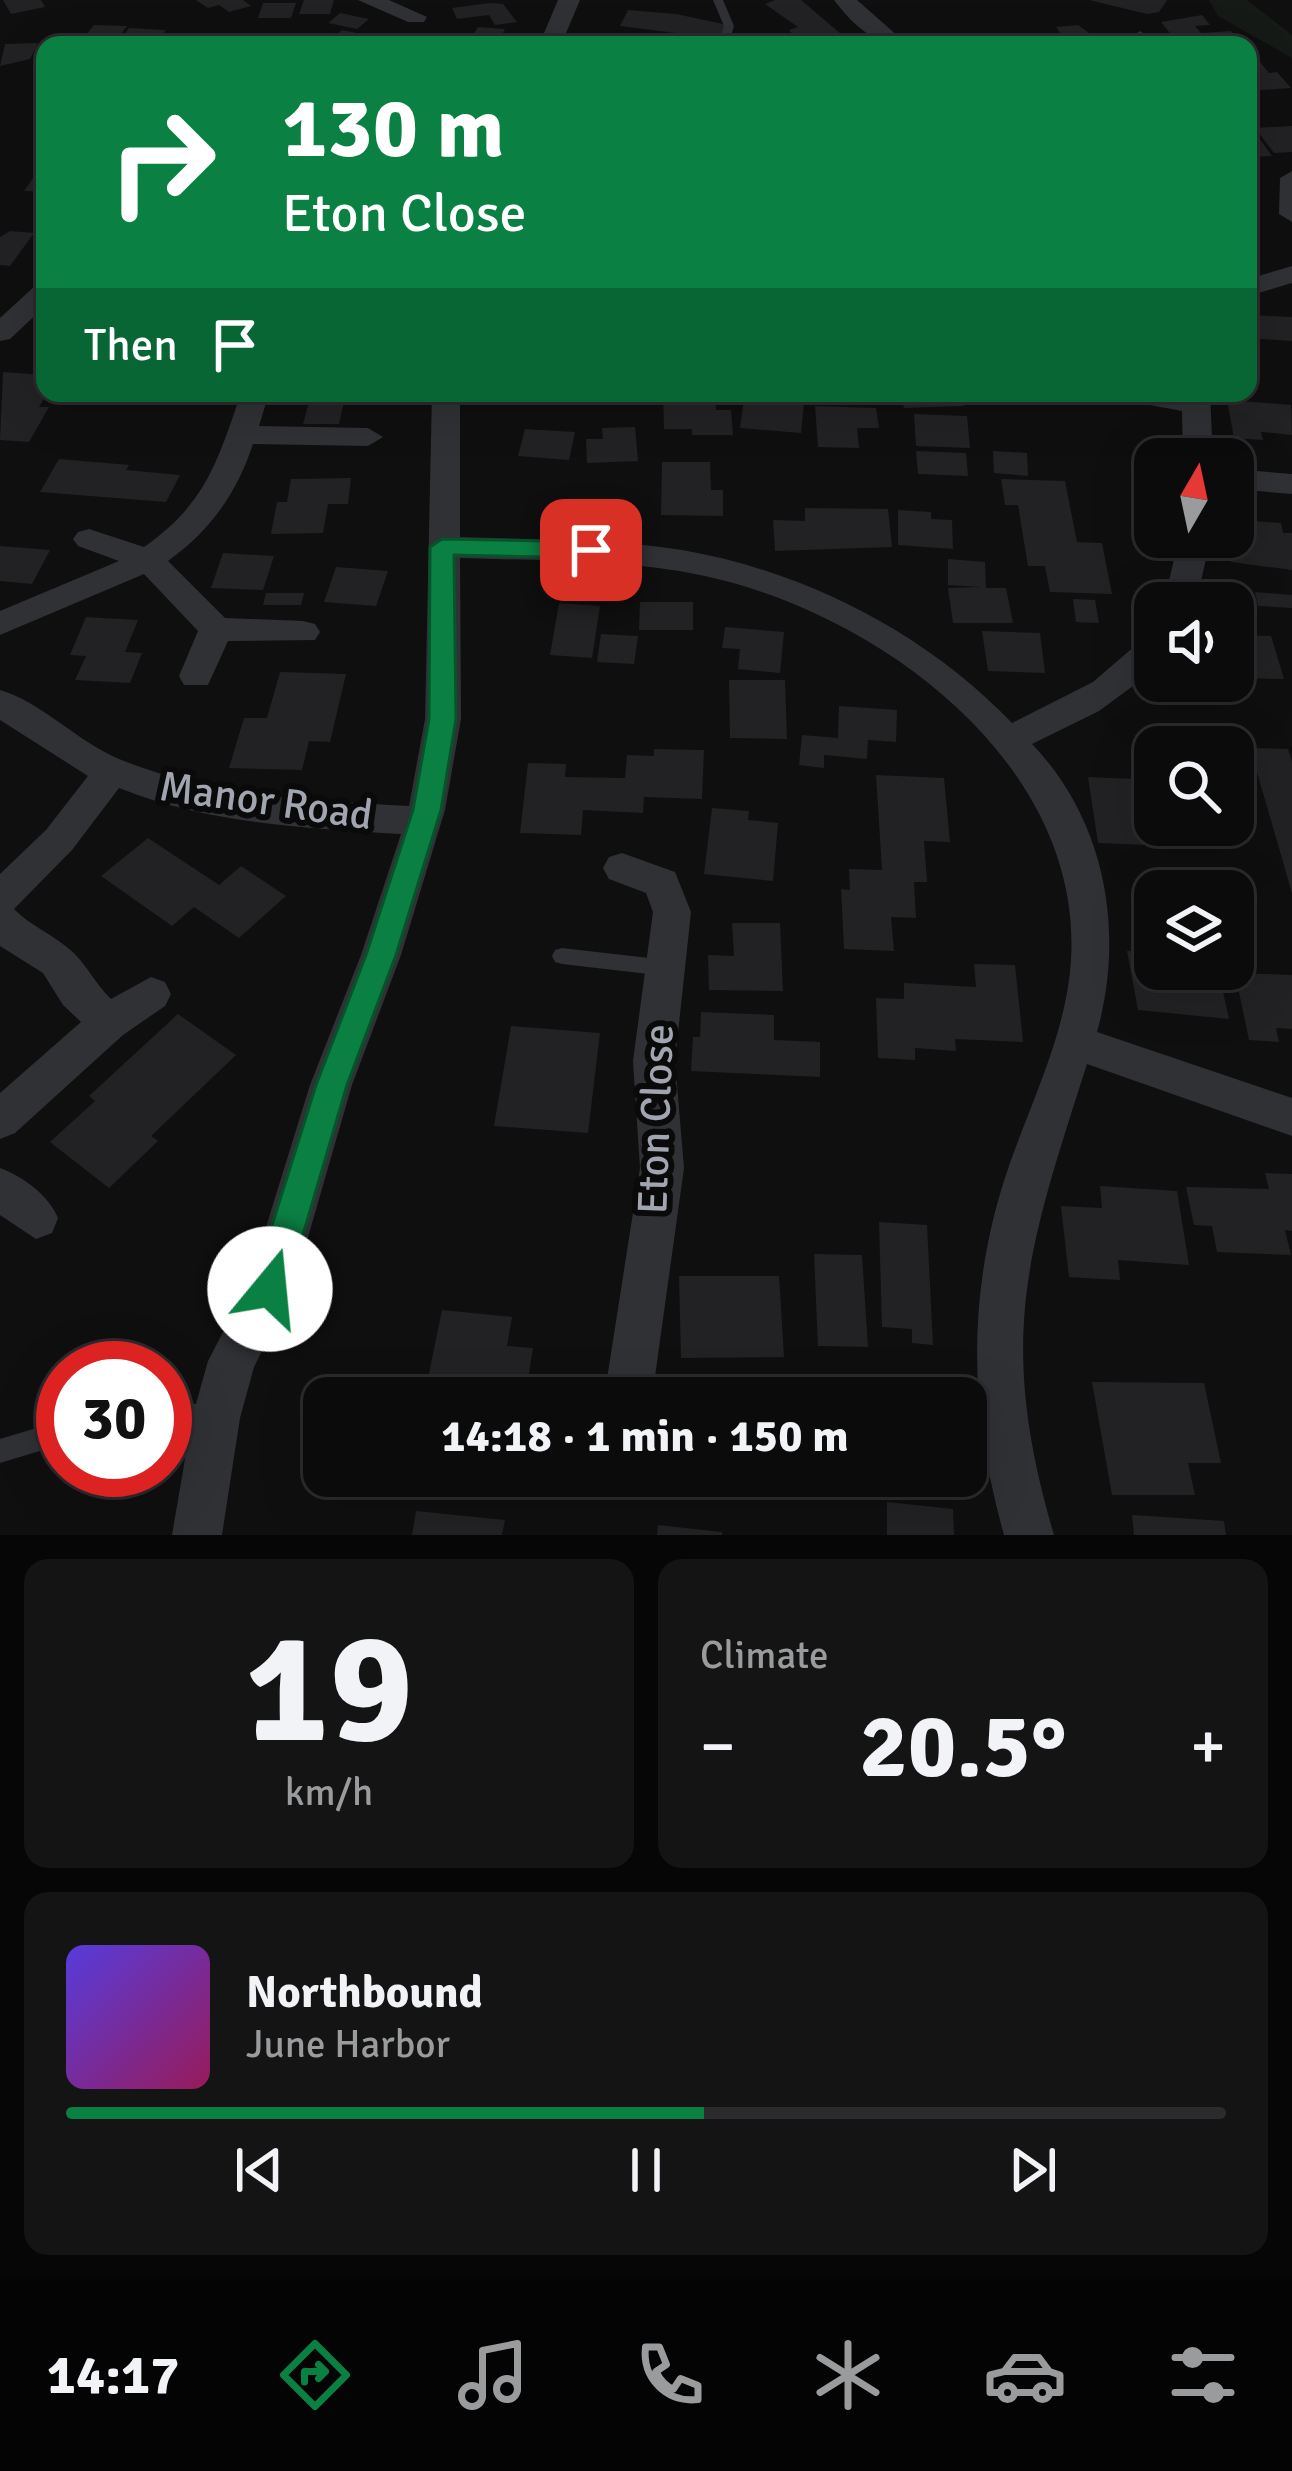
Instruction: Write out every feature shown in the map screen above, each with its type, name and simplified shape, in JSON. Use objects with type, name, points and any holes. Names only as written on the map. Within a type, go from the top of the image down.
[{"type":"street","points":[[370,0],[416,17]]},
{"type":"street","points":[[554,36],[569,0]]},
{"type":"street","points":[[845,0],[886,36]]},
{"type":"street","points":[[1292,178],[1292,214]]},
{"type":"street","points":[[0,333],[36,299]]},
{"type":"street","points":[[0,624],[149,560],[211,502],[252,402]]},
{"type":"street","points":[[197,1535],[216,1418],[232,1361],[270,1289],[332,1085],[424,821],[442,719],[446,402]]},
{"type":"street","points":[[1196,402],[1197,438]]},
{"type":"street","points":[[240,436],[368,437]]},
{"type":"street","points":[[1254,480],[1292,484]]},
{"type":"street","points":[[89,539],[149,560],[216,629],[303,632]]},
{"type":"street","points":[[442,547],[591,550],[663,557],[770,585],[881,634],[964,696],[1007,740],[1070,825],[1090,900],[1092,957],[1077,1043],[1021,1197],[1005,1267],[987,1398]]},
{"type":"street","points":[[196,676],[216,629]]},
{"type":"street","points":[[1007,740],[1090,700],[1134,669]]},
{"type":"street","name":"Manor Road","points":[[0,702],[38,733],[110,774],[238,807],[424,821]]},
{"type":"street","name":"Manor Road","points":[[0,898],[58,841],[110,774]]},
{"type":"street","name":"Eton Close","points":[[622,868],[661,883],[672,912],[654,1061],[662,1168],[631,1377]]},
{"type":"street","points":[[0,920],[18,939],[57,961],[77,993],[109,1023]]},
{"type":"street","points":[[0,1120],[109,1023],[151,994]]},
{"type":"street","points":[[1077,1043],[1292,1117]]},
{"type":"street","points":[[0,1188],[36,1218]]},
{"type":"street","points":[[987,1434],[1029,1535]]},
{"type":"lane","points":[[718,0],[729,26],[726,36]]},
{"type":"lane","points":[[562,956],[666,968]]},
{"type":"lane","points":[[192,1415],[216,1418]]},
{"type":"lane","points":[[0,1450],[36,1440]]},
{"type":"shaded area","points":[[1209,0],[1247,0],[1292,35],[1292,58],[1257,36],[1218,16]]},
{"type":"building","points":[[3,0],[41,0],[45,7],[11,14]]},
{"type":"building","points":[[196,0],[243,0],[251,6],[229,12]]},
{"type":"building","points":[[304,0],[334,0],[330,14],[299,14]]},
{"type":"building","points":[[801,0],[843,36],[794,36],[789,30],[798,27],[765,4]]},
{"type":"building","points":[[1089,0],[1167,0],[1159,12],[1147,14]]},
{"type":"building","points":[[263,3],[296,3],[291,18],[258,18]]},
{"type":"building","points":[[503,4],[517,22],[495,25],[489,15],[457,19],[452,8]]},
{"type":"building","points":[[628,10],[728,25],[724,36],[620,26]]},
{"type":"building","points":[[340,13],[369,19],[357,29],[328,23]]},
{"type":"building","points":[[1202,15],[1210,25],[1195,26],[1201,33],[1231,31],[1235,36],[1172,36],[1161,22]]},
{"type":"building","points":[[94,25],[127,26],[119,36],[85,36]]},
{"type":"building","points":[[1078,25],[1092,35],[1109,36],[1062,36],[1056,27]]},
{"type":"building","points":[[478,27],[505,29],[502,36],[472,36]]},
{"type":"building","points":[[129,28],[166,30],[162,36],[123,36]]},
{"type":"building","points":[[342,30],[371,36],[335,36]]},
{"type":"building","points":[[36,43],[36,47],[30,59],[0,66],[5,44]]},
{"type":"building","points":[[1257,58],[1269,73],[1277,72],[1291,88],[1257,90]]},
{"type":"building","points":[[1292,126],[1292,152],[1274,153],[1257,128]]},
{"type":"building","points":[[1257,138],[1259,138],[1272,156],[1257,157]]},
{"type":"building","points":[[36,174],[36,192],[24,191]]},
{"type":"building","points":[[10,231],[34,233],[10,266],[0,265],[0,237]]},
{"type":"building","points":[[1257,315],[1292,317],[1292,341],[1257,339]]},
{"type":"building","points":[[3,372],[36,374],[36,402],[49,407],[29,442],[0,440]]},
{"type":"building","points":[[309,402],[344,402],[339,424],[303,424]]},
{"type":"building","points":[[663,402],[716,402],[716,410],[731,410],[733,435],[664,429]]},
{"type":"building","points":[[744,402],[804,403],[801,433],[740,428]]},
{"type":"building","points":[[902,402],[962,402],[964,406],[904,408]]},
{"type":"building","points":[[1227,402],[1291,405],[1292,435],[1261,432],[1263,440],[1234,438]]},
{"type":"building","points":[[815,406],[876,408],[879,428],[857,428],[859,448],[818,447]]},
{"type":"building","points":[[914,414],[967,416],[970,448],[916,446]]},
{"type":"building","points":[[635,427],[638,461],[587,463],[586,439],[603,439],[602,428]]},
{"type":"building","points":[[525,429],[575,432],[569,460],[518,456]]},
{"type":"building","points":[[916,451],[966,453],[968,476],[918,474]]},
{"type":"building","points":[[993,451],[1027,453],[1028,476],[994,473]]},
{"type":"building","points":[[59,459],[180,475],[166,502],[40,492]]},
{"type":"building","points":[[662,462],[710,462],[711,490],[723,490],[723,516],[661,515]]},
{"type":"building","points":[[351,478],[348,504],[328,504],[323,533],[271,534],[277,502],[287,502],[291,479]]},
{"type":"building","points":[[1001,479],[1065,481],[1077,542],[1102,543],[1112,594],[1050,592],[1045,566],[1028,566],[1018,505],[1005,505]]},
{"type":"building","points":[[805,508],[888,509],[892,547],[775,551],[773,520],[805,521]]},
{"type":"building","points":[[898,510],[931,512],[931,519],[952,520],[953,549],[898,545]]},
{"type":"building","points":[[1254,521],[1281,523],[1283,533],[1292,533],[1292,570],[1231,562],[1230,558],[1254,558]]},
{"type":"building","points":[[0,546],[50,550],[32,584],[0,581]]},
{"type":"building","points":[[223,553],[274,556],[263,590],[211,588]]},
{"type":"building","points":[[948,559],[985,562],[986,588],[1006,588],[1013,623],[953,623],[948,588],[981,587],[948,585]]},
{"type":"building","points":[[336,567],[388,571],[376,606],[324,602]]},
{"type":"building","points":[[1255,592],[1292,595],[1292,608],[1258,606]]},
{"type":"building","points":[[266,593],[304,593],[301,605],[263,605]]},
{"type":"building","points":[[1073,599],[1095,600],[1099,623],[1076,622]]},
{"type":"building","points":[[640,602],[693,602],[693,630],[639,630]]},
{"type":"building","points":[[559,603],[600,606],[592,658],[550,655]]},
{"type":"building","points":[[86,617],[138,620],[125,652],[142,653],[130,683],[75,680],[86,656],[70,655]]},
{"type":"building","points":[[725,627],[784,632],[780,673],[738,669],[740,649],[722,648]]},
{"type":"building","points":[[982,631],[1040,633],[1045,673],[988,671]]},
{"type":"building","points":[[601,634],[638,636],[634,664],[597,662]]},
{"type":"building","points":[[1254,636],[1271,636],[1284,679],[1254,678]]},
{"type":"building","points":[[280,672],[346,674],[330,742],[309,741],[302,770],[229,768],[244,718],[267,718]]},
{"type":"building","points":[[729,680],[785,680],[787,739],[730,738]]},
{"type":"building","points":[[839,706],[897,710],[896,742],[868,740],[867,759],[824,755],[824,768],[799,765],[802,735],[838,738]]},
{"type":"building","points":[[1254,748],[1288,749],[1292,762],[1292,893]]},
{"type":"building","points":[[654,749],[704,750],[702,799],[644,797],[643,813],[583,810],[581,835],[520,833],[528,763],[566,764],[565,777],[625,778],[627,755],[654,756]]},
{"type":"building","points":[[876,775],[944,778],[950,842],[924,841],[927,882],[914,882],[916,918],[891,917],[894,951],[844,949],[841,889],[850,890],[849,869],[882,870]]},
{"type":"building","points":[[1088,777],[1134,779],[1134,844],[1098,843]]},
{"type":"building","points":[[712,808],[749,811],[748,820],[778,823],[773,881],[704,874]]},
{"type":"building","points":[[148,838],[219,885],[241,866],[286,896],[239,938],[194,907],[172,926],[101,876]]},
{"type":"building","points":[[732,923],[780,923],[783,991],[709,990],[708,955],[734,956]]},
{"type":"building","points":[[1127,951],[1134,951],[1134,989]]},
{"type":"building","points":[[974,964],[1015,965],[1023,1042],[955,1039],[956,1051],[915,1048],[915,1060],[878,1058],[876,998],[904,999],[904,983],[976,987]]},
{"type":"building","points":[[1254,974],[1292,975],[1292,1029],[1276,1028],[1279,1042],[1249,1040],[1239,990],[1254,990]]},
{"type":"building","points":[[1134,990],[1223,990],[1229,1019],[1138,1010]]},
{"type":"building","points":[[701,1012],[774,1015],[774,1040],[820,1042],[820,1077],[691,1071],[693,1037],[700,1037]]},
{"type":"building","points":[[178,1014],[236,1055],[151,1136],[158,1141],[109,1188],[50,1142],[95,1101],[89,1096]]},
{"type":"building","points":[[511,1026],[600,1033],[588,1133],[494,1126]]},
{"type":"building","points":[[1265,1173],[1292,1174],[1292,1231],[1285,1230],[1291,1255],[1217,1252],[1212,1226],[1194,1225],[1186,1187],[1269,1189]]},
{"type":"building","points":[[1100,1186],[1177,1191],[1189,1265],[1118,1260],[1120,1280],[1069,1277],[1061,1206],[1102,1208]]},
{"type":"building","points":[[879,1222],[927,1225],[933,1345],[912,1343],[912,1329],[882,1327]]},
{"type":"building","points":[[814,1254],[862,1255],[868,1347],[818,1346]]},
{"type":"building","points":[[679,1276],[779,1276],[784,1357],[681,1358]]},
{"type":"building","points":[[442,1310],[512,1317],[507,1346],[533,1348],[528,1377],[428,1377]]},
{"type":"building","points":[[1092,1382],[1204,1383],[1221,1463],[1188,1463],[1195,1495],[1112,1495]]},
{"type":"building","points":[[887,1502],[953,1509],[954,1535],[887,1535]]},
{"type":"building","points":[[416,1511],[505,1520],[502,1535],[412,1535]]},
{"type":"building","points":[[1132,1515],[1224,1521],[1226,1535],[1134,1535]]},
{"type":"building","points":[[658,1525],[722,1532],[722,1535],[657,1535]]},
{"type":"route","points":[[270,1289],[332,1085],[381,955],[427,810],[442,719],[442,547],[591,550]]}]
